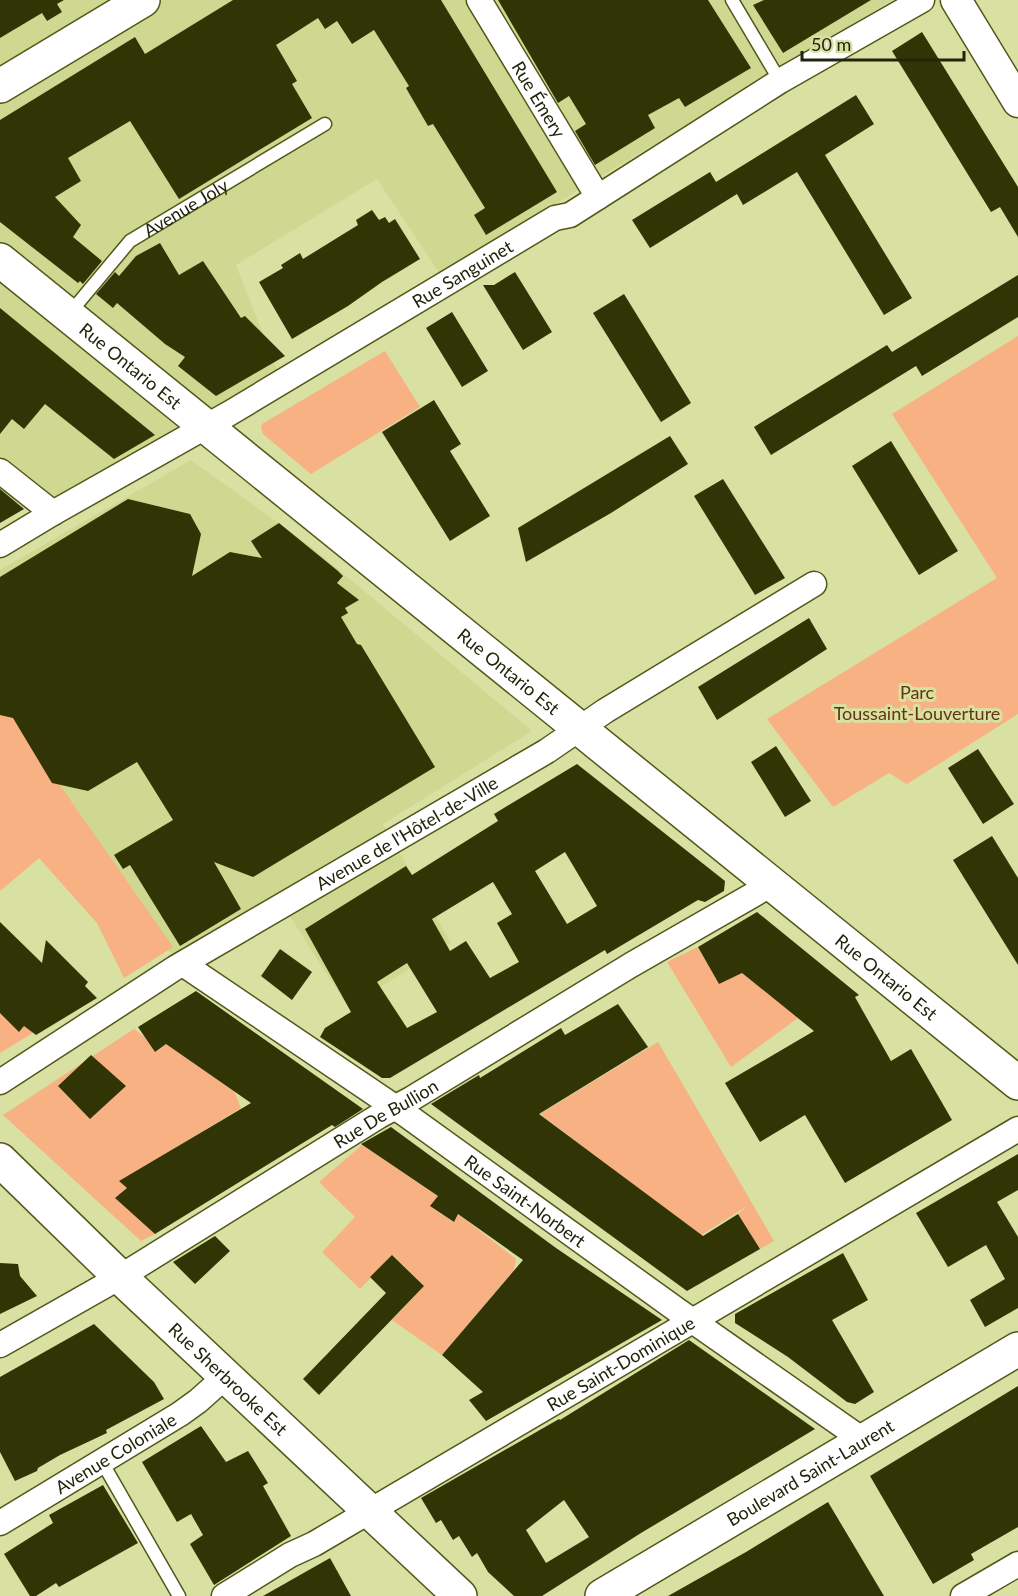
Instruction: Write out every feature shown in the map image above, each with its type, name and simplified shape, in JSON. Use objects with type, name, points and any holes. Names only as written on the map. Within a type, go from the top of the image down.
[{"type":"main road","points":[[0,86],[143,0]]},
{"type":"main road","name":"Rue Ontario Est","points":[[0,260],[1018,1083]]},
{"type":"main road","name":"Rue Sherbrooke Est","points":[[0,1160],[460,1596]]},
{"type":"main road","name":"Boulevard Saint-Laurent","points":[[602,1596],[1018,1349]]},
{"type":"street","name":"Rue Émery","points":[[479,0],[598,197]]},
{"type":"street","name":"Rue Sanguinet","points":[[0,546],[53,513],[207,426],[555,218],[570,215],[780,81],[922,0]]},
{"type":"street","points":[[956,0],[1018,102]]},
{"type":"street","points":[[0,471],[53,513]]},
{"type":"street","name":"Avenue de l'Hôtel-de-Ville","points":[[0,1082],[183,964],[547,751],[605,711],[814,584]]},
{"type":"street","name":"Rue De Bullion","points":[[0,1345],[120,1276],[394,1107],[631,965],[772,884]]},
{"type":"street","name":"Rue Saint-Norbert","points":[[183,964],[394,1107],[863,1440]]},
{"type":"street","name":"Rue Saint-Dominique","points":[[224,1596],[290,1555],[314,1544],[369,1511],[547,1414],[693,1320],[1018,1129]]},
{"type":"street","name":"Avenue Coloniale","points":[[0,1523],[180,1414],[226,1376]]},
{"type":"street","points":[[963,1596],[1018,1564]]},
{"type":"lane","points":[[732,0],[780,81]]},
{"type":"lane","name":"Avenue Joly","points":[[68,315],[130,241],[325,124]]},
{"type":"lane","points":[[102,1461],[179,1596]]},
{"type":"shaded area","points":[[0,0],[892,0],[440,274],[377,179],[236,265],[277,370],[52,503],[0,462]]},
{"type":"shaded area","points":[[191,460],[310,546],[531,730],[383,824],[451,943],[348,1007],[282,904],[183,964],[28,821],[0,779],[0,570]]},
{"type":"green space","name":"Parc Toussaint-Louverture","points":[[1018,336],[1018,714],[907,784],[889,773],[833,807],[767,719],[997,578],[892,414]]},
{"type":"green space","points":[[385,351],[420,407],[311,474],[263,434],[262,424]]},
{"type":"green space","points":[[0,713],[13,718],[173,947],[124,978],[97,923],[39,858],[0,891]]},
{"type":"green space","points":[[698,947],[742,973],[798,1018],[731,1067],[667,962]]},
{"type":"green space","points":[[0,1013],[19,1031],[25,1025],[33,1033],[0,1053]]},
{"type":"green space","points":[[134,1029],[146,1038],[155,1052],[166,1044],[234,1091],[241,1108],[120,1181],[127,1188],[116,1198],[155,1234],[141,1241],[3,1115]]},
{"type":"green space","points":[[658,1042],[774,1241],[760,1249],[738,1214],[747,1206],[700,1236],[540,1114]]},
{"type":"green space","points":[[362,1145],[438,1196],[431,1207],[453,1222],[458,1214],[516,1259],[514,1270],[442,1355],[392,1320],[424,1286],[393,1255],[360,1289],[322,1252],[355,1217],[319,1182]]},
{"type":"building","points":[[0,0],[64,0],[57,4],[62,12],[47,21],[42,13],[0,38]]},
{"type":"building","points":[[233,0],[441,0],[557,192],[486,235],[474,215],[485,208],[433,124],[428,126],[406,88],[409,86],[374,30],[352,44],[337,21],[325,29],[318,18],[276,45],[297,81],[292,84],[312,118],[179,199],[130,121],[68,158],[81,181],[55,197],[81,225],[73,237],[102,261],[83,284],[80,281],[78,283],[0,222],[0,120],[135,37],[145,54]]},
{"type":"building","points":[[498,0],[708,0],[751,68],[685,107],[679,98],[648,115],[655,128],[595,165],[575,131],[586,124],[569,96],[558,103]]},
{"type":"building","points":[[764,0],[871,0],[783,53],[753,5]]},
{"type":"building","points":[[922,32],[1018,187],[1018,237],[1000,207],[991,212],[892,51]]},
{"type":"building","points":[[856,95],[874,124],[825,155],[912,298],[884,315],[797,172],[743,205],[737,194],[650,248],[632,220],[710,172],[716,182]]},
{"type":"building","points":[[372,210],[379,220],[385,217],[389,223],[395,219],[420,259],[292,339],[259,282],[283,268],[281,265],[300,253],[303,259],[358,225],[356,220]]},
{"type":"building","points":[[160,243],[179,275],[203,261],[241,318],[245,316],[285,356],[216,396],[178,366],[185,357],[165,344],[117,303],[113,308],[96,294],[115,272],[119,276],[136,256]]},
{"type":"building","points":[[515,272],[552,332],[523,350],[483,285],[494,285]]},
{"type":"building","points":[[1018,275],[1018,317],[922,376],[916,366],[771,455],[754,427],[887,345],[892,352]]},
{"type":"building","points":[[624,294],[691,403],[661,422],[593,313]]},
{"type":"building","points":[[0,308],[155,435],[114,459],[45,404],[24,429],[12,419],[0,434]]},
{"type":"building","points":[[452,312],[488,371],[462,387],[426,328]]},
{"type":"building","points":[[434,400],[461,444],[450,451],[490,516],[450,541],[382,432]]},
{"type":"building","points":[[670,436],[688,464],[611,513],[526,562],[518,528]]},
{"type":"building","points":[[891,441],[958,551],[919,575],[852,466]]},
{"type":"building","points":[[723,479],[785,578],[755,595],[694,496]]},
{"type":"building","points":[[0,489],[24,509],[0,523]]},
{"type":"building","points":[[128,499],[190,514],[201,534],[192,576],[230,552],[262,558],[251,541],[279,523],[338,571],[343,576],[337,583],[359,600],[345,608],[348,613],[341,617],[357,644],[361,645],[435,767],[253,877],[214,862],[241,909],[180,946],[130,865],[123,869],[114,855],[173,820],[137,762],[88,791],[52,783],[13,718],[0,715],[0,577]]},
{"type":"building","points":[[809,618],[827,649],[717,720],[698,687]]},
{"type":"building","points":[[776,746],[811,801],[785,817],[751,762]]},
{"type":"building","points":[[978,749],[1014,804],[983,824],[948,768]]},
{"type":"building","points":[[577,764],[725,881],[724,891],[705,902],[698,900],[607,954],[605,950],[390,1078],[382,1078],[320,1037],[325,1028],[351,1012],[305,929],[406,866],[412,875],[498,821],[494,814]],"holes":[[[565,852],[597,906],[567,924],[535,871]],[[493,882],[512,914],[497,923],[519,962],[490,978],[466,941],[450,951],[432,919]],[[407,963],[437,1012],[407,1028],[377,982]]]},
{"type":"building","points":[[992,836],[1018,878],[1018,965],[953,860]]},
{"type":"building","points":[[757,912],[859,995],[855,997],[891,1061],[911,1049],[952,1120],[845,1183],[805,1115],[760,1142],[725,1083],[814,1031],[742,973],[719,984],[698,947]]},
{"type":"building","points":[[0,922],[42,963],[46,940],[88,982],[85,986],[97,998],[36,1035],[24,1026],[19,1032],[0,1013]]},
{"type":"building","points":[[280,949],[312,972],[292,1000],[261,976]]},
{"type":"building","points":[[196,991],[363,1109],[335,1127],[332,1125],[155,1234],[115,1198],[127,1188],[119,1181],[251,1103],[166,1044],[155,1052],[138,1027]]},
{"type":"building","points":[[618,1004],[648,1047],[539,1114],[703,1236],[738,1214],[760,1249],[687,1291],[431,1104],[479,1075],[480,1078],[561,1028],[565,1035]]},
{"type":"building","points":[[91,1055],[126,1086],[90,1119],[58,1086]]},
{"type":"building","points":[[391,1127],[556,1248],[662,1320],[486,1421],[469,1400],[483,1392],[442,1355],[523,1260],[458,1214],[454,1222],[430,1206],[438,1196],[361,1144]]},
{"type":"building","points":[[1018,1154],[1018,1190],[997,1202],[1018,1237],[1018,1308],[985,1327],[970,1300],[1005,1279],[986,1245],[948,1267],[916,1213]]},
{"type":"building","points":[[215,1236],[230,1251],[195,1284],[173,1262]]},
{"type":"building","points":[[843,1253],[868,1300],[832,1320],[874,1392],[855,1404],[847,1402],[788,1357],[735,1323],[735,1314]]},
{"type":"building","points":[[392,1255],[424,1286],[319,1395],[303,1379],[386,1293],[370,1277]]},
{"type":"building","points":[[0,1263],[18,1264],[20,1276],[37,1296],[0,1314]]},
{"type":"building","points":[[94,1324],[154,1382],[164,1399],[106,1430],[107,1433],[60,1455],[38,1468],[37,1471],[15,1481],[0,1452],[0,1377]]},
{"type":"building","points":[[689,1340],[815,1429],[641,1533],[542,1596],[514,1596],[488,1572],[477,1553],[472,1557],[459,1536],[453,1540],[441,1520],[436,1523],[421,1498],[560,1420]],"holes":[[[564,1500],[589,1537],[546,1563],[526,1530]]]},
{"type":"building","points":[[1018,1386],[1018,1527],[971,1554],[974,1560],[933,1584],[870,1476]]},
{"type":"building","points":[[201,1426],[226,1462],[248,1451],[268,1483],[263,1486],[291,1536],[214,1585],[190,1544],[203,1535],[191,1514],[177,1522],[142,1462]]},
{"type":"building","points":[[103,1485],[138,1543],[59,1587],[56,1583],[36,1596],[30,1596],[4,1554],[53,1523],[49,1515]]},
{"type":"building","points":[[828,1502],[884,1596],[668,1596],[746,1552]]},
{"type":"building","points":[[330,1558],[351,1596],[263,1596]]}]
